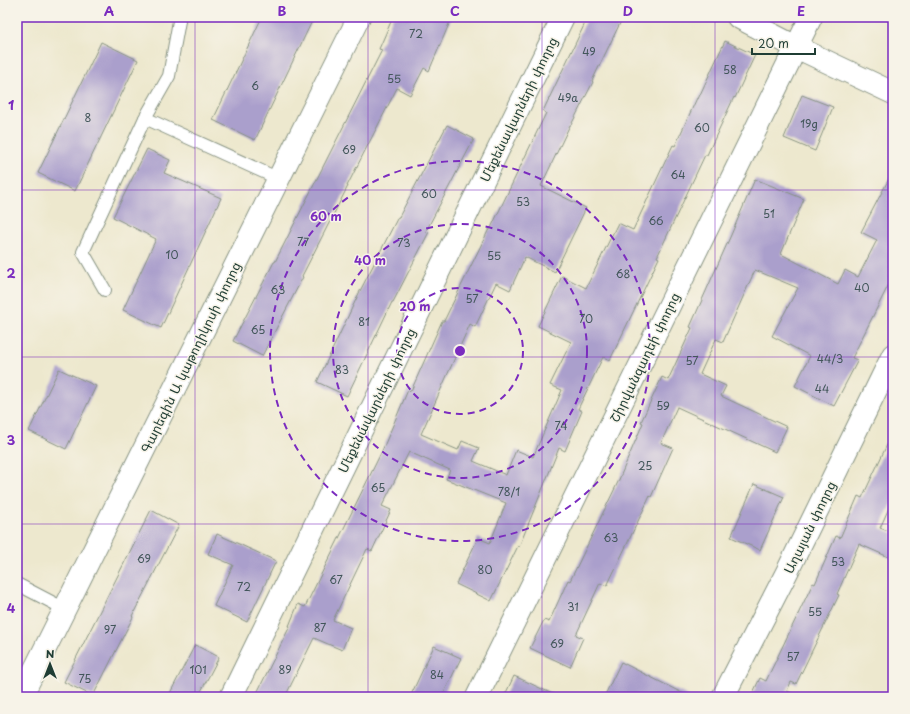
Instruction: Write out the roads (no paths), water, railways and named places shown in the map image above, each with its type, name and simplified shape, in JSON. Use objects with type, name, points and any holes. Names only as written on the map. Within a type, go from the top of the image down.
[{"type":"street","name":"Գարեգին Ա կաթողիկոսի փողոց","points":[[21,697],[359,17]]},
{"type":"street","name":"Մեքենավարների փողոց","points":[[230,697],[563,17]]},
{"type":"street","points":[[738,17],[796,47],[893,93]]},
{"type":"street","name":"Շիրվանզադեի փողոց","points":[[477,697],[811,17]]},
{"type":"street","name":"Աղայան փողոց","points":[[723,697],[788,570],[893,355]]},
{"type":"lane","points":[[105,290],[83,252],[145,118],[169,76],[179,21],[178,17]]},
{"type":"lane","points":[[145,118],[279,179]]},
{"type":"lane","points":[[17,584],[65,609]]}]
